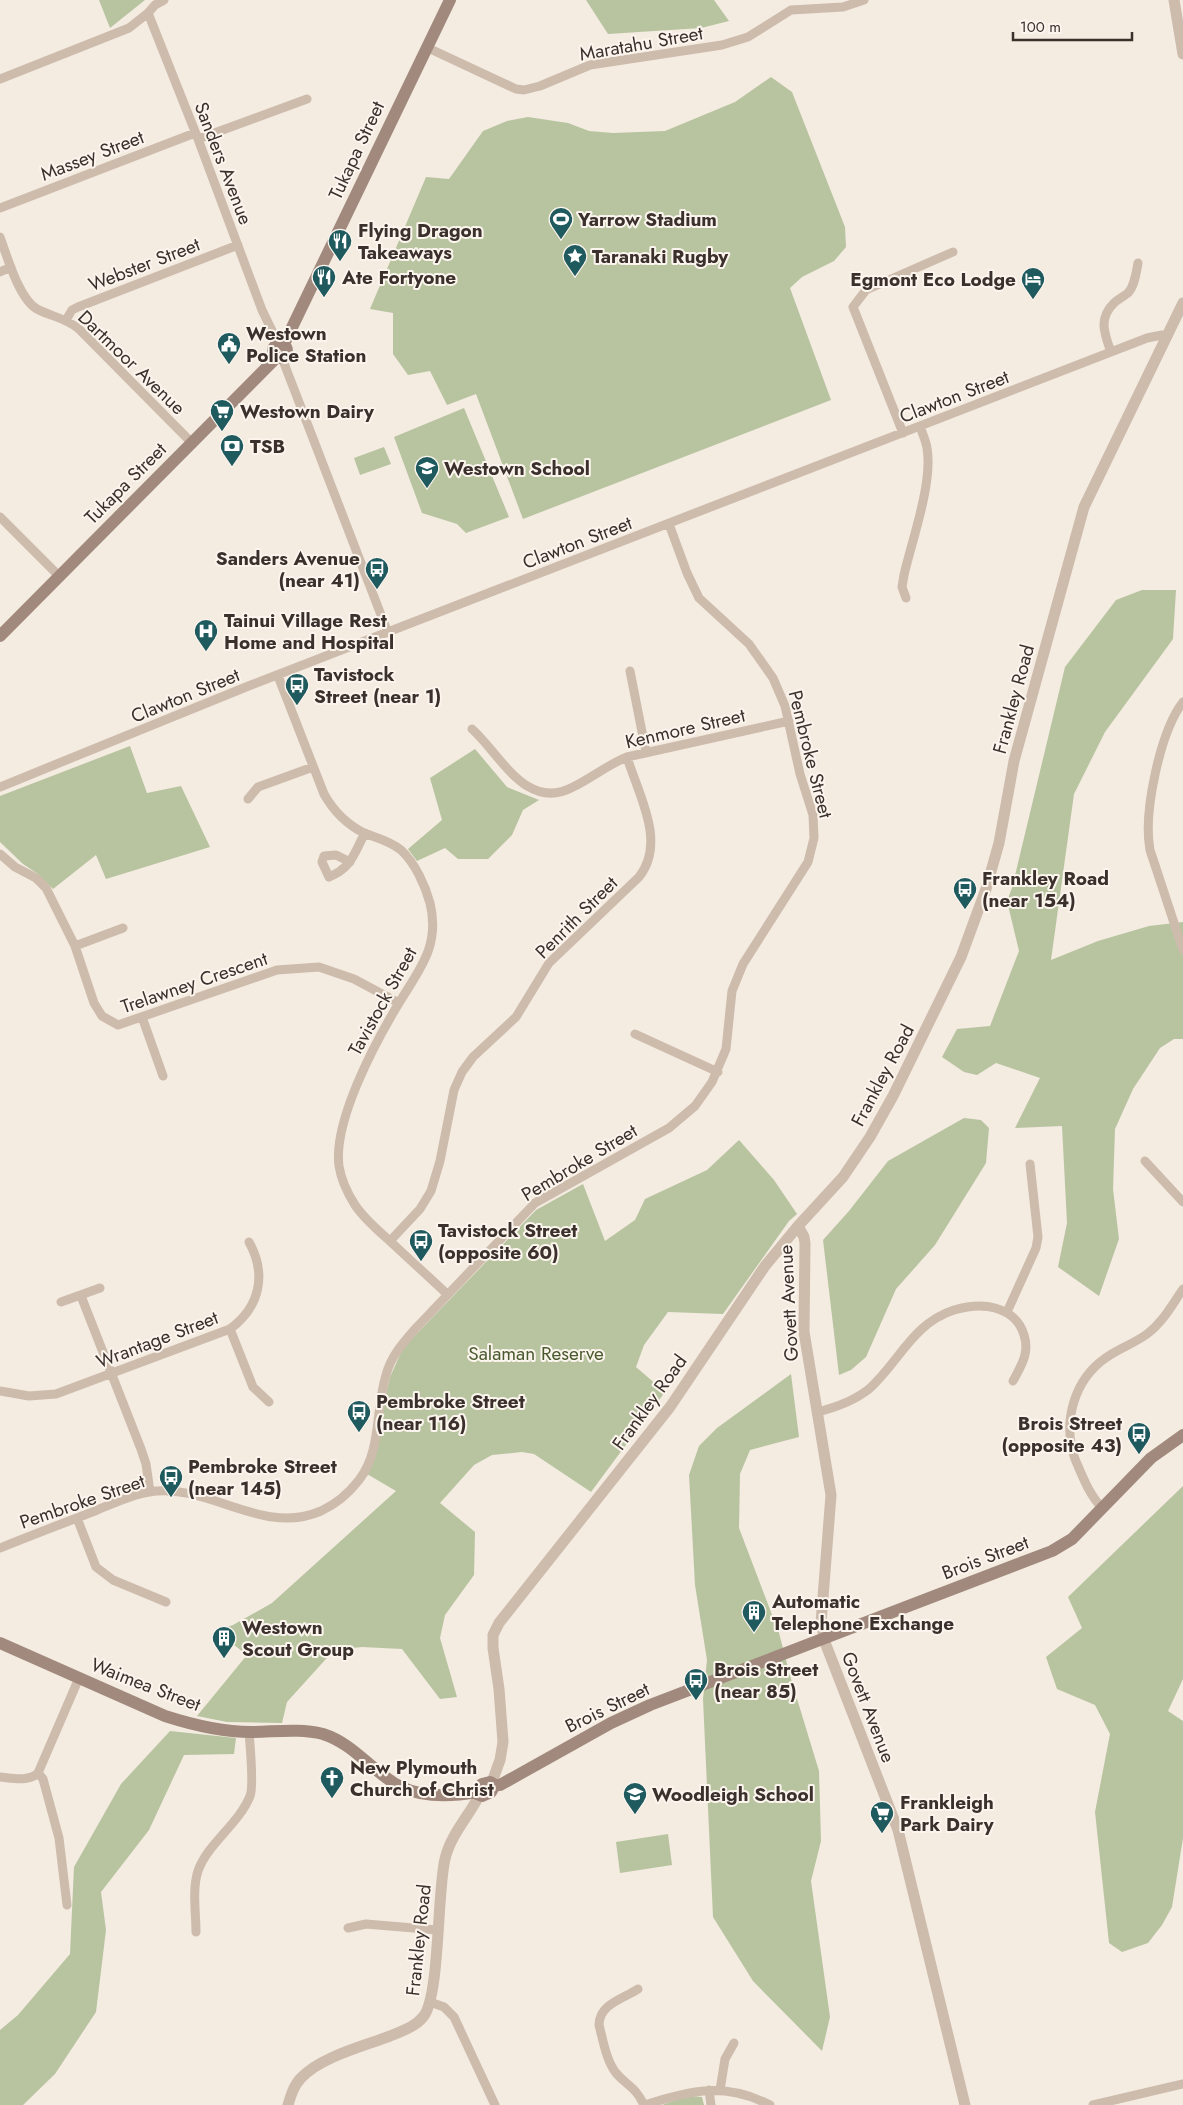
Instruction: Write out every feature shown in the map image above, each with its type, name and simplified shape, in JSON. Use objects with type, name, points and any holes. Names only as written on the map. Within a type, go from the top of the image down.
[{"type":"main road","name":"Tukapa Street","points":[[0,636],[279,358],[273,352],[281,344],[450,0]]},
{"type":"main road","name":"Brois Street","points":[[477,1794],[482,1784],[500,1785],[622,1717],[1052,1551],[1072,1538],[1103,1509],[1151,1458],[1183,1434]]},
{"type":"main road","name":"Waimea Street","points":[[0,1643],[183,1722],[227,1731],[314,1732],[347,1745],[393,1783],[404,1788],[415,1792],[439,1794],[477,1794]]},
{"type":"street","points":[[0,79],[129,28],[155,5],[164,0]]},
{"type":"street","name":"Maratahu Street","points":[[426,47],[516,89],[524,90],[540,86],[590,65],[722,45],[736,41],[748,36],[791,10],[843,7],[864,0]]},
{"type":"street","points":[[1174,0],[1183,54]]},
{"type":"street","name":"Sanders Avenue","points":[[148,13],[197,136],[262,310],[281,344]]},
{"type":"street","name":"Massey Street","points":[[0,208],[307,98]]},
{"type":"street","name":"Dartmoor Avenue","points":[[0,237],[11,268],[30,304],[36,309],[66,320],[88,338],[192,443]]},
{"type":"street","name":"Webster Street","points":[[66,320],[72,310],[78,307],[238,245]]},
{"type":"street","points":[[903,433],[853,307],[866,290],[953,252]]},
{"type":"street","points":[[1111,352],[1104,333],[1104,317],[1115,302],[1128,292],[1134,281],[1138,263]]},
{"type":"street","points":[[0,272],[11,268]]},
{"type":"street","name":"Frankley Road","points":[[493,1784],[503,1742],[493,1635],[500,1623],[670,1407],[765,1266],[798,1226],[844,1177],[870,1137],[909,1064],[961,956],[993,866],[1014,761],[1077,529],[1093,486],[1183,303]]},
{"type":"street","name":"Clawton Street","points":[[0,787],[278,676],[1147,338],[1162,335],[1167,337]]},
{"type":"street","points":[[279,358],[388,633]]},
{"type":"street","points":[[906,598],[902,587],[926,486],[928,464],[927,447],[920,426]]},
{"type":"street","points":[[0,517],[59,576]]},
{"type":"street","name":"Pembroke Street","points":[[0,1548],[150,1492],[177,1491],[193,1494],[257,1515],[279,1518],[298,1518],[313,1514],[338,1501],[359,1480],[367,1468],[374,1451],[385,1376],[398,1348],[535,1203],[669,1128],[695,1106],[709,1088],[718,1072],[726,1049],[730,1005],[738,977],[747,958],[802,874],[812,849],[814,838],[813,815],[800,774],[789,721],[780,691],[760,659],[738,632],[700,598],[687,573],[669,524]]},
{"type":"street","points":[[630,671],[646,752]]},
{"type":"street","name":"Tavistock Street","points":[[278,676],[313,766],[331,806],[345,820],[365,833],[384,839],[400,849],[410,859],[430,903],[432,941],[426,960],[374,1045],[364,1067],[342,1128],[339,1166],[355,1205],[367,1221],[447,1294]]},
{"type":"street","points":[[1183,702],[1162,743],[1148,821],[1148,836],[1150,850],[1183,950]]},
{"type":"street","name":"Kenmore Street","points":[[472,730],[483,739],[516,779],[530,788],[554,793],[567,790],[611,763],[627,757],[789,721]]},
{"type":"street","name":"Penrith Street","points":[[390,1241],[420,1209],[431,1191],[440,1161],[454,1090],[462,1072],[473,1057],[516,1017],[549,962],[639,878],[648,864],[651,842],[649,824],[627,757]]},
{"type":"street","points":[[248,799],[258,787],[313,766]]},
{"type":"street","points":[[350,862],[365,833]]},
{"type":"street","name":"Trelawney Crescent","points":[[0,854],[15,867],[36,878],[46,888],[75,946],[94,1003],[102,1016],[118,1025],[277,970],[319,967],[354,979],[399,1003]]},
{"type":"street","points":[[75,946],[123,928]]},
{"type":"street","points":[[142,1017],[163,1076]]},
{"type":"street","points":[[635,1034],[718,1072]]},
{"type":"street","points":[[1145,1161],[1183,1202]]},
{"type":"street","points":[[1007,1312],[1036,1248],[1038,1237],[1030,1164]]},
{"type":"street","name":"Govett Avenue","points":[[798,1226],[805,1243],[804,1332],[831,1495],[821,1623],[826,1645],[898,1830],[965,2105]]},
{"type":"street","name":"Wrantage Street","points":[[0,1391],[29,1396],[56,1394],[230,1329],[250,1309],[258,1289],[259,1267],[248,1242]]},
{"type":"street","points":[[61,1302],[100,1288]]},
{"type":"street","points":[[1103,1509],[1087,1488],[1073,1451],[1069,1425],[1071,1408],[1077,1392],[1096,1365],[1147,1334],[1165,1317],[1183,1289]]},
{"type":"street","points":[[81,1296],[146,1464],[150,1492]]},
{"type":"street","points":[[817,1412],[854,1399],[869,1388],[917,1332],[939,1317],[968,1306],[986,1306],[1007,1312],[1017,1322],[1024,1334],[1027,1348],[1023,1362],[1012,1381]]},
{"type":"street","points":[[230,1329],[253,1387],[269,1402]]},
{"type":"street","points":[[77,1518],[96,1567],[113,1580],[166,1602]]},
{"type":"street","points":[[0,1777],[28,1778],[34,1777],[38,1773],[78,1678]]},
{"type":"street","points":[[196,1932],[198,1872],[205,1858],[235,1823],[251,1795],[249,1732]]},
{"type":"street","points":[[38,1773],[43,1779],[59,1838],[67,1904]]},
{"type":"street","name":"Frankley Road","points":[[288,2105],[300,2079],[310,2070],[331,2059],[412,2026],[423,2017],[430,2002],[444,1859],[477,1794]]},
{"type":"street","points":[[348,1928],[366,1924],[437,1930]]},
{"type":"street","points":[[638,1989],[604,2008],[600,2014],[599,2025],[612,2065],[617,2074],[633,2087],[645,2105],[683,2093],[709,2090],[746,2094],[770,2105]]},
{"type":"street","points":[[430,2002],[444,2007],[454,2016],[495,2105]]},
{"type":"street","points":[[720,2090],[725,2059],[734,2043]]},
{"type":"street","points":[[1093,2105],[1183,2084]]},
{"type":"street","points":[[709,2090],[711,2105]]},
{"type":"green space","points":[[99,0],[145,0],[110,28]]},
{"type":"green space","points":[[586,0],[714,0],[729,21],[701,28],[608,34]]},
{"type":"green space","points":[[771,77],[792,92],[845,227],[846,247],[834,261],[802,277],[790,288],[831,400],[523,519],[476,394],[447,405],[430,371],[408,375],[393,354],[393,313],[370,309],[426,177],[449,179],[483,131],[507,121],[528,117],[568,123],[589,131],[613,133],[665,131],[735,102]]},
{"type":"green space","points":[[464,408],[509,517],[466,533],[457,524],[422,513],[394,437]]},
{"type":"green space","points":[[384,447],[391,464],[360,475],[354,458]]},
{"type":"green space","points":[[1142,590],[1176,590],[1173,639],[1105,732],[1074,794],[1051,960],[1098,941],[1149,926],[1183,922],[1183,1039],[1174,1039],[1160,1048],[1133,1089],[1115,1129],[1113,1189],[1119,1239],[1099,1296],[1058,1267],[1067,1223],[1062,1126],[1015,1128],[1040,1078],[996,1063],[977,1075],[964,1072],[942,1057],[957,1029],[990,1026],[1019,951],[1007,901],[1012,888],[1065,667],[1116,600]]},
{"type":"green space","points":[[130,746],[147,793],[181,786],[210,847],[106,879],[96,855],[53,889],[0,842],[0,796]]},
{"type":"green space","points":[[475,749],[507,787],[539,800],[523,810],[512,835],[488,859],[458,859],[445,848],[417,861],[408,849],[442,820],[430,778]]},
{"type":"green space","points":[[964,1118],[981,1120],[989,1128],[986,1163],[935,1245],[896,1289],[866,1357],[851,1370],[839,1375],[823,1240],[849,1211],[888,1161]]},
{"type":"green space","name":"Salaman Reserve","points":[[739,1140],[774,1180],[797,1214],[789,1221],[723,1314],[668,1312],[644,1345],[636,1367],[665,1392],[591,1492],[534,1454],[522,1452],[492,1455],[474,1465],[440,1503],[475,1532],[474,1575],[445,1615],[440,1638],[457,1697],[440,1699],[402,1649],[362,1647],[334,1650],[287,1702],[282,1723],[227,1722],[197,1716],[247,1655],[216,1631],[233,1625],[272,1603],[396,1491],[367,1474],[390,1377],[403,1348],[536,1210],[583,1184],[605,1241],[635,1220],[645,1199],[707,1170]]},
{"type":"green space","points":[[791,1374],[799,1437],[750,1450],[740,1474],[739,1528],[779,1633],[819,1771],[821,1841],[811,1881],[830,2017],[822,2051],[753,1981],[713,1917],[703,1699],[707,1660],[695,1585],[689,1475],[699,1446],[717,1428]]},
{"type":"green space","points":[[1183,1486],[1183,1679],[1168,1711],[1183,1721],[1183,1838],[1172,1907],[1162,1925],[1148,1943],[1122,1952],[1109,1943],[1095,1812],[1110,1734],[1095,1705],[1057,1689],[1046,1657],[1082,1628],[1068,1597]]},
{"type":"green space","points":[[170,1731],[236,1738],[234,1754],[184,1755],[149,1830],[101,1892],[106,1930],[96,2012],[55,2074],[23,2105],[0,2105],[0,2030],[18,2015],[70,1954],[74,1867],[121,1784]]},
{"type":"green space","points":[[668,1834],[672,1865],[620,1873],[616,1842]]},
{"type":"green space","points":[[687,2096],[702,2097],[704,2105],[662,2105]]},
{"type":"place","name":"Yarrow Stadium","points":[[561,240]]},
{"type":"place","name":"Flying Dragon Takeaways","points":[[340,262]]},
{"type":"place","name":"Taranaki Rugby","points":[[575,277]]},
{"type":"place","name":"Ate Fortyone","points":[[324,298]]},
{"type":"place","name":"Egmont Eco Lodge","points":[[1033,300]]},
{"type":"place","name":"Westown Police Station","points":[[229,365]]},
{"type":"place","name":"Westown Dairy","points":[[222,432]]},
{"type":"place","name":"TSB","points":[[232,467]]},
{"type":"place","name":"Westown School","points":[[427,489]]},
{"type":"place","name":"Sanders Avenue (near 41)","points":[[377,590]]},
{"type":"place","name":"Tainui Village Rest Home and Hospital","points":[[206,652]]},
{"type":"place","name":"Tavistock Street (near 1)","points":[[297,706]]},
{"type":"place","name":"Frankley Road (near 154)","points":[[965,910]]},
{"type":"place","name":"Tavistock Street (opposite 60)","points":[[421,1262]]},
{"type":"place","name":"Pembroke Street (near 116)","points":[[359,1433]]},
{"type":"place","name":"Brois Street (opposite 43)","points":[[1139,1455]]},
{"type":"place","name":"Pembroke Street (near 145)","points":[[171,1498]]},
{"type":"place","name":"Automatic Telephone Exchange","points":[[754,1633]]},
{"type":"place","name":"Westown Scout Group","points":[[224,1659]]},
{"type":"place","name":"Brois Street (near 85)","points":[[696,1701]]},
{"type":"place","name":"New Plymouth Church of Christ","points":[[332,1799]]},
{"type":"place","name":"Woodleigh School","points":[[635,1815]]},
{"type":"place","name":"Frankleigh Park Dairy","points":[[882,1834]]}]
